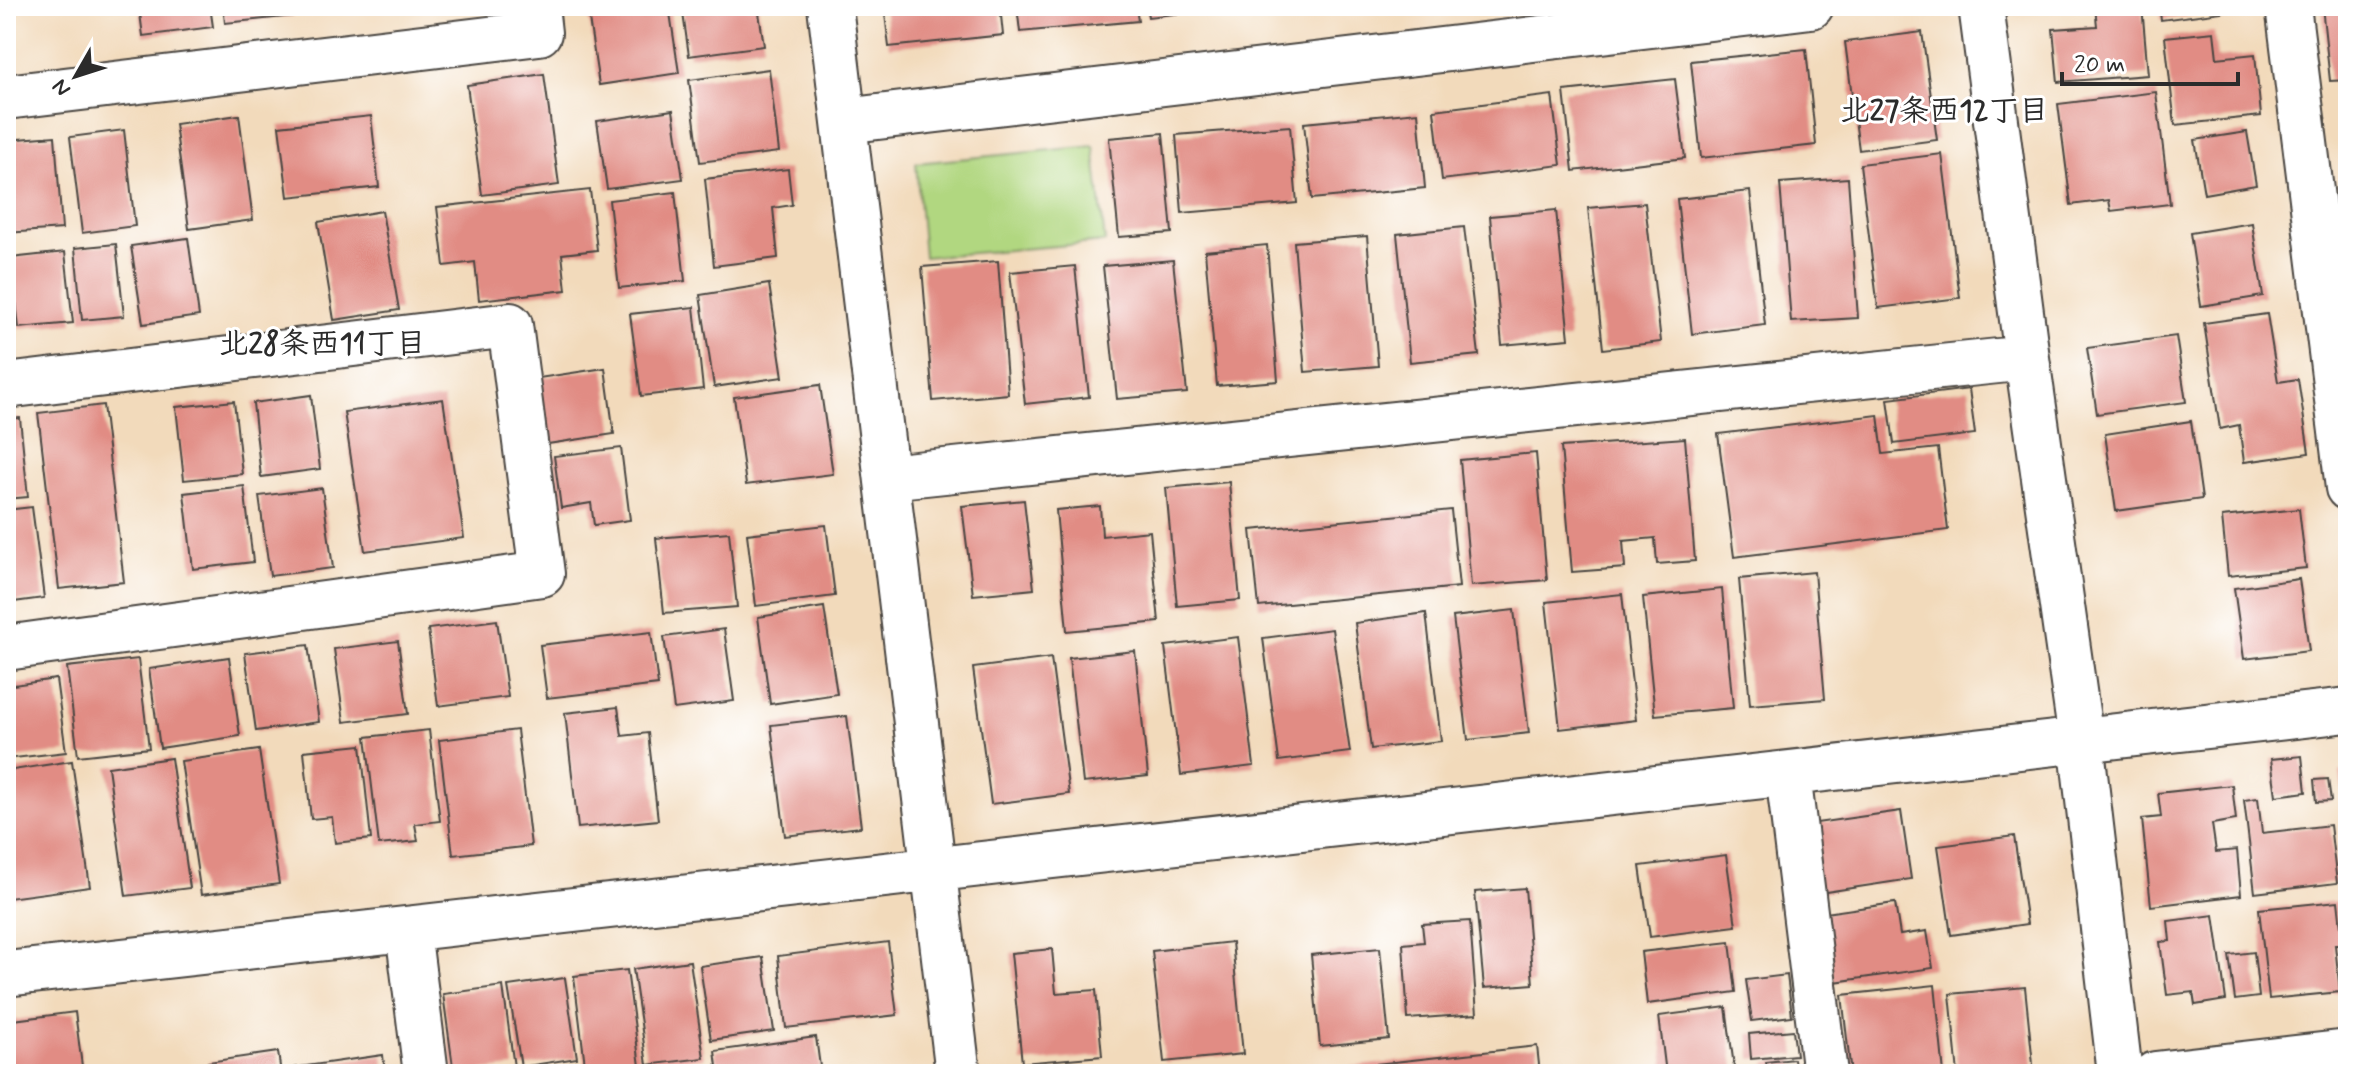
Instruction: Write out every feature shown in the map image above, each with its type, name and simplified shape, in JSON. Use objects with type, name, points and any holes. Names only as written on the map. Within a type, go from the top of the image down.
[{"type":"street","points":[[6,97],[539,33],[536,6]]},
{"type":"street","points":[[830,6],[958,1074]]},
{"type":"street","points":[[844,121],[1811,6]]},
{"type":"street","points":[[1981,6],[2081,740],[2120,1074]]},
{"type":"street","points":[[2288,6],[2348,488]]},
{"type":"street","points":[[6,386],[510,325],[542,574],[6,648]]},
{"type":"street","points":[[887,477],[2027,358]]},
{"type":"street","points":[[6,974],[2348,710]]},
{"type":"street","points":[[1788,774],[1825,1074]]},
{"type":"street","points":[[408,930],[426,1074]]},
{"type":"street","points":[[2155,1074],[2348,1052]]},
{"type":"green space","points":[[1094,146],[1105,242],[924,257],[916,163]]},
{"type":"building","points":[[139,6],[210,6],[213,27],[143,36]]},
{"type":"building","points":[[223,6],[292,6],[293,16],[225,23]]},
{"type":"building","points":[[587,6],[669,6],[679,73],[599,85]]},
{"type":"building","points":[[682,6],[758,6],[764,46],[689,56]]},
{"type":"building","points":[[884,6],[1000,6],[1003,35],[889,47]]},
{"type":"building","points":[[1017,6],[1136,6],[1138,21],[1020,32]]},
{"type":"building","points":[[1146,6],[1226,6],[1226,8],[1148,17]]},
{"type":"building","points":[[2095,6],[2142,6],[2148,75],[2058,82],[2053,29],[2097,26]]},
{"type":"building","points":[[2159,6],[2221,6],[2222,12],[2161,20]]},
{"type":"building","points":[[2322,6],[2348,6],[2348,80],[2330,81]]},
{"type":"building","points":[[1922,32],[1937,140],[1859,150],[1845,42]]},
{"type":"building","points":[[2214,32],[2217,58],[2255,54],[2261,116],[2175,125],[2165,37]]},
{"type":"building","points":[[1806,49],[1816,145],[1701,158],[1691,61]]},
{"type":"building","points":[[769,69],[779,152],[700,162],[689,80]]},
{"type":"building","points":[[544,74],[559,185],[482,195],[467,85]]},
{"type":"building","points":[[1675,79],[1685,158],[1573,171],[1564,91]]},
{"type":"building","points":[[2156,92],[2170,204],[2111,211],[2109,200],[2071,205],[2058,104]]},
{"type":"building","points":[[1552,95],[1561,165],[1442,180],[1434,110]]},
{"type":"building","points":[[673,110],[683,179],[607,189],[597,121]]},
{"type":"building","points":[[1418,112],[1425,188],[1312,199],[1304,123]]},
{"type":"building","points":[[239,115],[253,220],[189,229],[175,124]]},
{"type":"building","points":[[371,116],[379,187],[288,197],[279,126]]},
{"type":"building","points":[[1290,126],[1297,203],[1182,213],[1176,135]]},
{"type":"building","points":[[124,130],[135,226],[82,233],[70,137]]},
{"type":"building","points":[[2247,132],[2256,185],[2204,194],[2195,140]]},
{"type":"building","points":[[1163,133],[1172,233],[1119,237],[1109,138]]},
{"type":"building","points":[[55,136],[62,229],[6,233],[6,140]]},
{"type":"building","points":[[1942,154],[1960,298],[1878,308],[1860,164]]},
{"type":"building","points":[[788,169],[792,205],[773,208],[778,258],[714,266],[705,179]]},
{"type":"building","points":[[1848,178],[1858,318],[1791,322],[1780,183]]},
{"type":"building","points":[[590,190],[597,250],[562,254],[566,290],[479,300],[475,262],[444,266],[437,207]]},
{"type":"building","points":[[1750,191],[1765,325],[1692,334],[1677,199]]},
{"type":"building","points":[[675,192],[685,281],[619,288],[609,200]]},
{"type":"building","points":[[1645,203],[1661,342],[1603,349],[1588,208]]},
{"type":"building","points":[[1556,210],[1569,339],[1502,345],[1490,216]]},
{"type":"building","points":[[382,211],[399,310],[334,320],[318,222]]},
{"type":"building","points":[[2252,223],[2263,296],[2201,306],[2190,233]]},
{"type":"building","points":[[1464,227],[1479,355],[1410,362],[1397,234]]},
{"type":"building","points":[[1367,236],[1378,366],[1305,372],[1294,242]]},
{"type":"building","points":[[188,238],[199,316],[143,324],[131,246]]},
{"type":"building","points":[[116,244],[124,316],[82,320],[75,248]]},
{"type":"building","points":[[1267,245],[1278,381],[1217,386],[1205,251]]},
{"type":"building","points":[[65,252],[73,323],[19,328],[11,258]]},
{"type":"building","points":[[1173,260],[1187,393],[1117,399],[1103,266]]},
{"type":"building","points":[[998,261],[1008,394],[933,401],[922,267]]},
{"type":"building","points":[[1075,266],[1089,397],[1025,404],[1010,272]]},
{"type":"building","points":[[769,284],[783,377],[714,387],[700,295]]},
{"type":"building","points":[[694,307],[703,389],[641,396],[630,314]]},
{"type":"building","points":[[2267,314],[2278,382],[2298,379],[2309,453],[2244,462],[2239,425],[2220,429],[2204,323]]},
{"type":"building","points":[[2176,336],[2186,402],[2097,414],[2087,348]]},
{"type":"building","points":[[605,368],[614,434],[541,445],[532,379]]},
{"type":"building","points":[[820,385],[833,474],[746,485],[734,397]]},
{"type":"building","points":[[1969,389],[1975,434],[1894,444],[1888,399]]},
{"type":"building","points":[[311,395],[320,469],[261,477],[253,403]]},
{"type":"building","points":[[443,399],[464,538],[365,551],[344,412]]},
{"type":"building","points":[[234,401],[242,474],[184,480],[176,407]]},
{"type":"building","points":[[103,405],[124,582],[59,589],[38,413]]},
{"type":"building","points":[[1878,415],[1883,454],[1938,448],[1948,530],[1734,557],[1718,434]]},
{"type":"building","points":[[20,418],[28,497],[6,499],[6,419]]},
{"type":"building","points":[[2191,421],[2202,499],[2116,511],[2105,434]]},
{"type":"building","points":[[1685,438],[1695,561],[1657,564],[1655,538],[1623,541],[1625,568],[1572,572],[1561,447]]},
{"type":"building","points":[[621,448],[630,520],[594,525],[591,503],[561,508],[554,456]]},
{"type":"building","points":[[1536,453],[1547,580],[1471,586],[1460,460]]},
{"type":"building","points":[[1229,482],[1240,600],[1177,606],[1166,488]]},
{"type":"building","points":[[244,486],[253,562],[193,569],[184,493]]},
{"type":"building","points":[[322,488],[333,568],[270,576],[259,496]]},
{"type":"building","points":[[1024,500],[1034,589],[973,595],[962,506]]},
{"type":"building","points":[[1100,506],[1102,536],[1150,531],[1159,622],[1067,631],[1056,510]]},
{"type":"building","points":[[32,507],[44,598],[6,603],[6,510]]},
{"type":"building","points":[[2299,509],[2306,568],[2228,576],[2222,517]]},
{"type":"building","points":[[1451,510],[1459,587],[1259,607],[1251,530]]},
{"type":"building","points":[[826,525],[835,596],[756,606],[747,534]]},
{"type":"building","points":[[729,532],[737,607],[664,613],[656,538]]},
{"type":"building","points":[[1814,572],[1825,699],[1750,705],[1739,579]]},
{"type":"building","points":[[2299,579],[2309,651],[2244,659],[2234,588]]},
{"type":"building","points":[[1722,589],[1733,708],[1655,715],[1643,597]]},
{"type":"building","points":[[1622,594],[1636,720],[1560,729],[1546,602]]},
{"type":"building","points":[[824,607],[837,694],[770,704],[758,617]]},
{"type":"building","points":[[1514,610],[1529,733],[1468,740],[1453,617]]},
{"type":"building","points":[[1426,613],[1441,741],[1371,749],[1355,623]]},
{"type":"building","points":[[497,620],[508,697],[438,706],[428,629]]},
{"type":"building","points":[[724,629],[734,701],[674,709],[664,637]]},
{"type":"building","points":[[1332,629],[1350,752],[1279,761],[1263,638]]},
{"type":"building","points":[[651,632],[658,685],[547,698],[540,645]]},
{"type":"building","points":[[1238,637],[1254,766],[1181,775],[1165,646]]},
{"type":"building","points":[[398,641],[408,714],[344,722],[334,649]]},
{"type":"building","points":[[308,645],[319,722],[256,731],[245,653]]},
{"type":"building","points":[[1135,651],[1148,776],[1083,783],[1069,658]]},
{"type":"building","points":[[229,657],[240,736],[160,748],[149,669]]},
{"type":"building","points":[[1051,658],[1069,794],[991,804],[973,668]]},
{"type":"building","points":[[138,659],[149,748],[78,756],[67,667]]},
{"type":"building","points":[[56,679],[66,752],[6,759],[6,686]]},
{"type":"building","points":[[618,707],[622,736],[648,733],[658,820],[578,828],[565,713]]},
{"type":"building","points":[[847,716],[861,827],[785,836],[771,725]]},
{"type":"building","points":[[429,730],[440,821],[415,824],[418,841],[379,845],[366,737]]},
{"type":"building","points":[[517,730],[531,846],[453,855],[439,740]]},
{"type":"building","points":[[361,745],[371,839],[335,843],[332,817],[311,819],[304,751]]},
{"type":"building","points":[[259,750],[279,884],[201,895],[181,761]]},
{"type":"building","points":[[2302,756],[2306,792],[2276,796],[2271,759]]},
{"type":"building","points":[[171,758],[190,888],[126,896],[108,767]]},
{"type":"building","points":[[72,761],[90,887],[9,898],[6,880],[6,771]]},
{"type":"building","points":[[2348,770],[2348,803],[2344,804],[2340,772]]},
{"type":"building","points":[[2328,779],[2331,801],[2316,802],[2314,780]]},
{"type":"building","points":[[2232,785],[2236,820],[2212,824],[2216,852],[2237,850],[2241,895],[2151,906],[2142,819],[2161,817],[2158,793]]},
{"type":"building","points":[[2258,798],[2262,833],[2330,825],[2337,883],[2255,893],[2244,800]]},
{"type":"building","points":[[1901,811],[1911,879],[1819,893],[1809,824]]},
{"type":"building","points":[[2014,836],[2027,924],[1951,935],[1938,846]]},
{"type":"building","points":[[1726,855],[1736,926],[1650,937],[1640,866]]},
{"type":"building","points":[[1525,888],[1533,984],[1484,988],[1475,892]]},
{"type":"building","points":[[2338,901],[2343,945],[2335,945],[2340,992],[2269,999],[2259,909]]},
{"type":"building","points":[[1895,903],[1900,935],[1927,931],[1933,968],[1834,982],[1825,913]]},
{"type":"building","points":[[2214,915],[2226,1000],[2195,1005],[2193,992],[2167,995],[2160,942],[2170,941],[2168,921]]},
{"type":"building","points":[[1470,921],[1477,1014],[1408,1019],[1403,944],[1424,942],[1422,924]]},
{"type":"building","points":[[888,942],[897,1015],[786,1028],[778,956]]},
{"type":"building","points":[[1232,942],[1243,1054],[1164,1062],[1152,951]]},
{"type":"building","points":[[1730,942],[1736,992],[1647,1004],[1641,952]]},
{"type":"building","points":[[1380,948],[1389,1039],[1320,1046],[1311,955]]},
{"type":"building","points":[[1052,949],[1056,993],[1096,990],[1102,1056],[1022,1063],[1011,953]]},
{"type":"building","points":[[2254,952],[2259,997],[2235,1000],[2229,955]]},
{"type":"building","points":[[763,957],[774,1031],[711,1040],[700,966]]},
{"type":"building","points":[[2348,959],[2348,1011],[2346,1011],[2341,960]]},
{"type":"building","points":[[690,961],[704,1058],[647,1065],[633,969]]},
{"type":"building","points":[[627,970],[640,1066],[586,1073],[574,976]]},
{"type":"building","points":[[1787,975],[1792,1016],[1752,1021],[1746,980]]},
{"type":"building","points":[[565,978],[577,1058],[521,1067],[508,986]]},
{"type":"building","points":[[1935,985],[1944,1074],[1851,1074],[1842,995]]},
{"type":"building","points":[[503,986],[514,1067],[454,1074],[443,994]]},
{"type":"building","points":[[2025,987],[2034,1074],[1958,1074],[1950,994]]},
{"type":"building","points":[[1726,1007],[1735,1074],[1666,1074],[1659,1016]]},
{"type":"building","points":[[75,1012],[83,1074],[6,1074],[6,1021]]},
{"type":"building","points":[[1793,1030],[1796,1055],[1751,1059],[1749,1034]]},
{"type":"building","points":[[816,1037],[821,1074],[718,1074],[715,1051]]},
{"type":"building","points":[[1537,1046],[1540,1074],[1305,1074],[1305,1072]]},
{"type":"building","points":[[278,1052],[281,1074],[210,1074],[208,1062]]},
{"type":"building","points":[[383,1055],[385,1074],[293,1074],[292,1068]]},
{"type":"building","points":[[1794,1059],[1796,1074],[1768,1074],[1766,1062]]},
{"type":"district","name":"北27条西12丁目","points":[[1944,110]]},
{"type":"district","name":"北28条西11丁目","points":[[322,343]]}]
